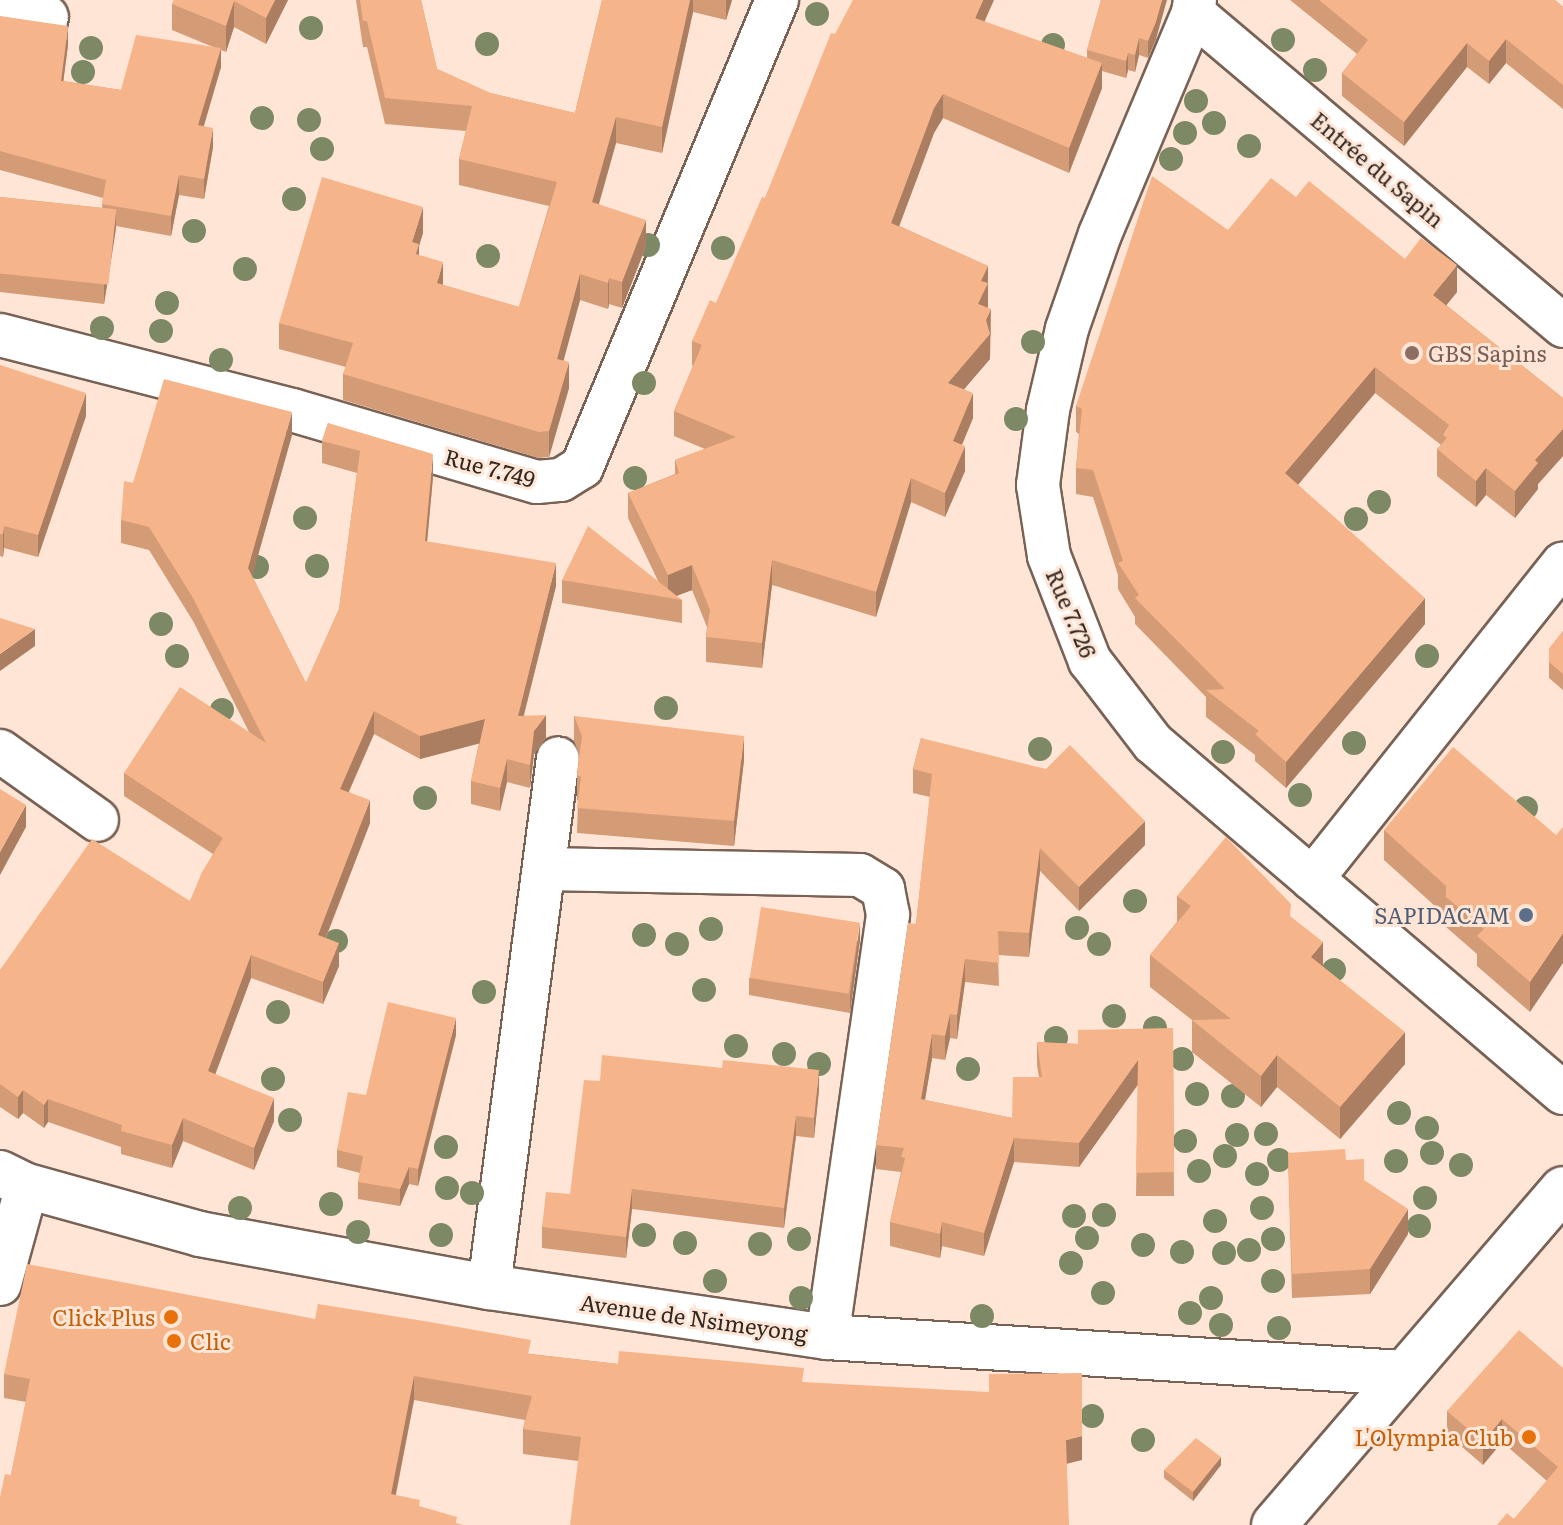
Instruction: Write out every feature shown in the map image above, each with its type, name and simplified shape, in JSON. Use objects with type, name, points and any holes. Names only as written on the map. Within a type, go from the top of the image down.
[{"type":"main road","name":"Avenue de Nsimeyong","points":[[14,1179],[200,1234],[489,1287],[827,1337],[1402,1373]]},
{"type":"main road","points":[[1274,1525],[1563,1189]]},
{"type":"street","name":"Rue 7.749","points":[[0,335],[292,410],[537,482],[561,480],[582,467],[777,0]]},
{"type":"street","name":"Entrée du Sapin","points":[[1194,6],[1563,326]]},
{"type":"street","name":"Rue 7.726","points":[[1194,6],[1100,234],[1067,329],[1048,410],[1038,485],[1049,556],[1090,661],[1153,743],[1563,1093]]},
{"type":"street","points":[[0,7],[47,17]]},
{"type":"street","points":[[1312,879],[1563,564]]},
{"type":"street","points":[[0,751],[97,820]]},
{"type":"street","points":[[489,1287],[558,758]]},
{"type":"street","points":[[544,869],[860,875],[883,889],[888,915],[827,1337]]},
{"type":"street","points":[[0,1284],[14,1179]]},
{"type":"building","points":[[174,0],[275,0],[266,18],[234,1],[226,26],[172,4]]},
{"type":"building","points":[[360,0],[421,0],[437,69],[490,93],[575,113],[602,0],[690,0],[662,127],[616,117],[592,202],[646,220],[622,282],[609,278],[608,283],[580,274],[557,359],[569,362],[549,431],[539,432],[343,374],[353,343],[279,323],[322,177],[423,207],[412,242],[419,244],[416,254],[443,262],[437,283],[519,307],[557,182],[459,159],[472,106],[385,98]]},
{"type":"building","points":[[853,0],[983,0],[975,18],[1102,63],[1069,148],[943,94],[934,108],[891,223],[988,266],[981,281],[988,283],[978,304],[991,309],[986,320],[990,334],[948,383],[973,393],[953,441],[965,446],[945,493],[911,478],[876,592],[772,560],[762,643],[706,637],[710,610],[692,565],[668,575],[628,493],[679,473],[675,460],[736,437],[674,411],[702,345],[692,341],[710,300],[716,303],[762,197],[765,198],[831,33],[835,34]]},
{"type":"building","points":[[1101,0],[1162,0],[1148,41],[1139,38],[1135,55],[1128,53],[1126,61],[1087,50]]},
{"type":"building","points":[[1319,0],[1555,0],[1563,7],[1563,85],[1506,39],[1489,61],[1467,43],[1404,122],[1342,73],[1368,40]]},
{"type":"building","points":[[0,16],[68,26],[61,81],[121,90],[136,35],[221,48],[198,125],[213,128],[204,179],[179,175],[171,216],[102,204],[106,180],[0,151]]},
{"type":"building","points":[[1152,176],[1228,230],[1271,178],[1296,197],[1309,181],[1405,259],[1421,238],[1457,265],[1433,295],[1563,398],[1563,429],[1535,460],[1538,463],[1515,491],[1486,468],[1476,481],[1437,449],[1447,438],[1443,435],[1449,425],[1375,367],[1285,473],[1425,598],[1286,762],[1255,734],[1259,731],[1206,690],[1225,689],[1135,598],[1139,595],[1118,563],[1123,561],[1093,470],[1076,468],[1082,409],[1076,406]]},
{"type":"building","points":[[0,197],[116,209],[108,285],[0,273]]},
{"type":"building","points":[[0,365],[86,393],[38,535],[4,526],[3,534],[0,534]]},
{"type":"building","points":[[164,379],[292,412],[248,568],[306,683],[339,609],[360,451],[322,441],[328,423],[433,454],[425,541],[556,563],[518,716],[546,715],[534,731],[530,765],[507,759],[500,788],[471,781],[485,719],[420,736],[374,711],[340,789],[370,800],[318,935],[339,943],[323,982],[251,955],[208,1071],[274,1098],[254,1148],[183,1118],[172,1145],[121,1131],[122,1125],[48,1099],[44,1105],[23,1090],[18,1097],[0,1084],[0,970],[92,839],[190,901],[202,872],[223,838],[124,773],[180,687],[266,743],[193,598],[149,527],[121,520],[124,481],[133,483]]},
{"type":"building","points":[[588,526],[682,600],[562,580]]},
{"type":"building","points":[[0,618],[35,629],[0,654]]},
{"type":"building","points":[[1563,631],[1563,674],[1549,662],[1549,649]]},
{"type":"building","points":[[574,716],[744,736],[734,821],[577,808],[582,736]]},
{"type":"building","points":[[921,738],[1046,769],[1070,745],[1145,821],[1079,887],[1040,848],[1029,933],[998,931],[999,963],[965,959],[957,1015],[950,1014],[945,1036],[932,1034],[921,1099],[1012,1118],[1013,1077],[1042,1077],[1037,1042],[1078,1044],[1078,1030],[1173,1028],[1174,1172],[1136,1173],[1138,1060],[1079,1143],[1014,1138],[984,1233],[942,1222],[940,1234],[890,1222],[905,1158],[901,1157],[904,1148],[876,1145],[908,923],[916,924],[932,774],[913,769]]},
{"type":"building","points":[[1453,747],[1556,835],[1563,827],[1563,933],[1530,982],[1477,936],[1484,929],[1446,897],[1446,886],[1384,830]]},
{"type":"building","points":[[0,789],[26,805],[0,852]]},
{"type":"building","points":[[1226,837],[1291,904],[1290,916],[1323,942],[1311,957],[1405,1032],[1340,1107],[1277,1055],[1261,1076],[1192,1020],[1231,1019],[1150,955],[1191,906],[1177,896]]},
{"type":"building","points":[[761,907],[860,923],[849,994],[750,978]]},
{"type":"building","points":[[388,1002],[456,1018],[418,1169],[409,1167],[400,1189],[358,1182],[363,1156],[337,1150],[348,1092],[366,1095]]},
{"type":"building","points":[[602,1055],[722,1068],[723,1060],[819,1070],[814,1118],[796,1116],[784,1208],[632,1189],[626,1237],[542,1227],[546,1192],[570,1194],[584,1080],[600,1081]]},
{"type":"building","points":[[1345,1149],[1346,1160],[1364,1159],[1364,1180],[1408,1209],[1370,1269],[1292,1274],[1288,1153]]},
{"type":"building","points":[[27,1264],[315,1319],[318,1304],[430,1322],[531,1340],[528,1354],[618,1364],[619,1351],[804,1368],[802,1382],[989,1392],[989,1374],[1082,1373],[1082,1436],[1066,1440],[1069,1525],[570,1525],[581,1437],[523,1429],[532,1396],[414,1376],[391,1494],[420,1500],[419,1506],[457,1517],[456,1523],[464,1525],[0,1525],[0,1497],[5,1474],[11,1475],[30,1379],[4,1374]]},
{"type":"building","points":[[1519,1330],[1563,1368],[1563,1525],[1497,1525],[1507,1513],[1514,1519],[1558,1467],[1502,1419],[1483,1442],[1447,1411]]},
{"type":"building","points":[[1196,1438],[1221,1457],[1193,1492],[1164,1470]]},
{"type":"place","name":"GBS Sapins","points":[[1412,353]]},
{"type":"place","name":"SAPIDACAM","points":[[1526,915]]},
{"type":"place","name":"Click Plus","points":[[171,1317]]},
{"type":"place","name":"Clic","points":[[174,1341]]},
{"type":"place","name":"L'Olympia Club","points":[[1529,1437]]}]
